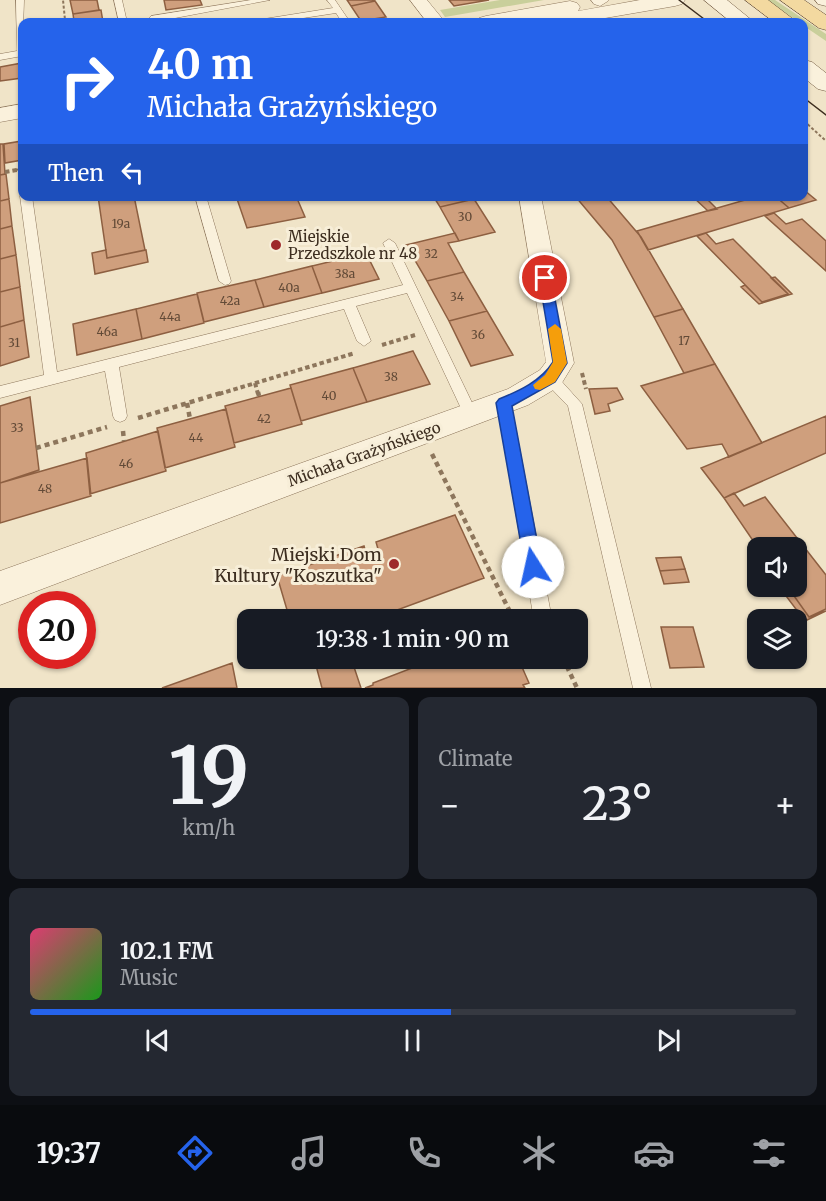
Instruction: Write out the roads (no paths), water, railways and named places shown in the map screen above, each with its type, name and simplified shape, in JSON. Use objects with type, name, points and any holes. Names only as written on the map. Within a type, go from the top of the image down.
[{"type":"main road","points":[[755,0],[781,18]]},
{"type":"main road","points":[[790,0],[826,24]]},
{"type":"street","points":[[418,0],[433,18]]},
{"type":"street","points":[[507,18],[601,0]]},
{"type":"street","points":[[572,18],[675,0]]},
{"type":"street","points":[[714,0],[739,18]]},
{"type":"street","points":[[808,70],[826,84]]},
{"type":"street","points":[[0,115],[18,112]]},
{"type":"street","points":[[531,201],[560,363],[550,378]]},
{"type":"street","name":"Michała Grażyńskiego","points":[[0,588],[504,403],[550,378]]},
{"type":"lane","points":[[20,0],[21,18]]},
{"type":"lane","points":[[118,0],[122,18]]},
{"type":"lane","points":[[156,18],[266,0]]},
{"type":"lane","points":[[331,0],[343,18]]},
{"type":"lane","points":[[289,18],[338,10]]},
{"type":"lane","points":[[0,57],[18,54]]},
{"type":"lane","points":[[27,201],[51,379]]},
{"type":"lane","points":[[201,201],[225,281]]},
{"type":"lane","points":[[389,243],[471,415]]},
{"type":"lane","points":[[0,392],[409,288]]},
{"type":"lane","points":[[348,303],[368,346]]},
{"type":"lane","points":[[111,363],[121,420]]},
{"type":"lane","points":[[550,378],[575,404],[642,688]]},
{"type":"lane","points":[[504,403],[541,609]]},
{"type":"tram line","points":[[679,0],[703,18]]},
{"type":"tram line","points":[[808,101],[826,115]]},
{"type":"place","name":"Miejskie Przedszkole nr 48","points":[[276,245]]},
{"type":"place","name":"Miejski Dom Kultury \"Koszutka\"","points":[[394,564]]}]
